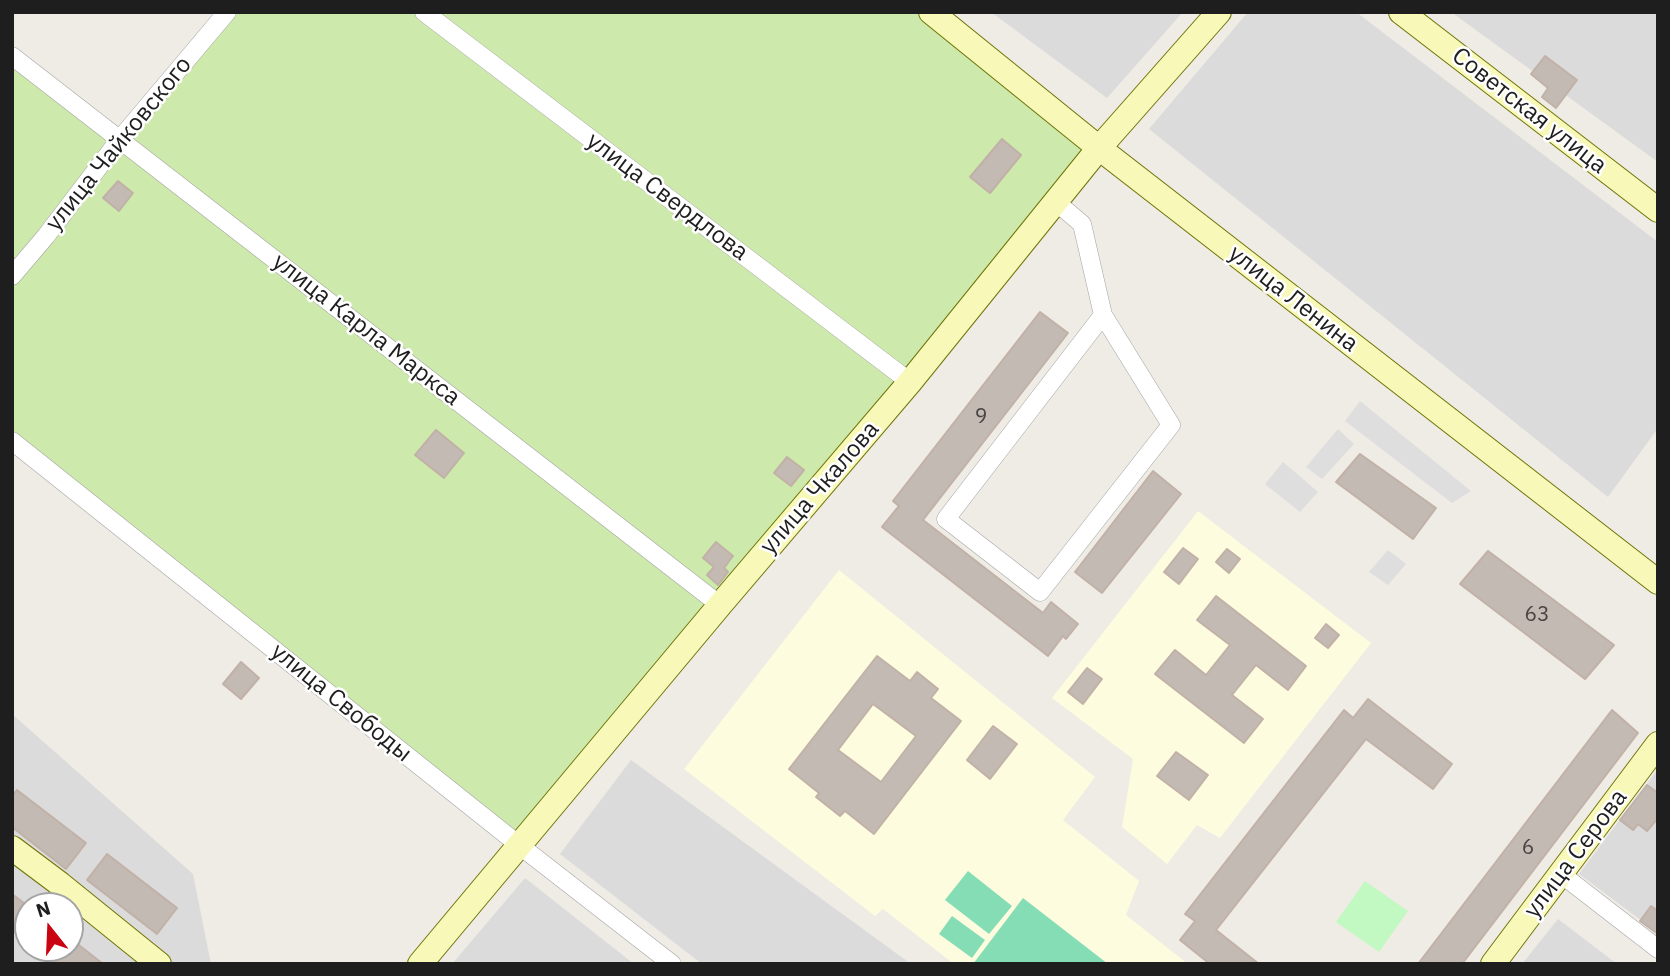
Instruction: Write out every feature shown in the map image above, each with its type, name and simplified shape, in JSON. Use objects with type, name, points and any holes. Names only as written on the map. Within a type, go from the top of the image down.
[{"type":"street","name":"улица Чайковского","points":[[12,276],[120,139],[227,12]]},
{"type":"street","name":"улица Свердлова","points":[[424,12],[910,382]]},
{"type":"street","name":"улица Ленина","points":[[931,12],[1099,148],[1658,582]]},
{"type":"street","name":"улица Чкалова","points":[[420,964],[910,382],[1099,148],[1219,12]]},
{"type":"street","name":"Советская улица","points":[[1401,12],[1658,210]]},
{"type":"street","name":"улица Карла Маркса","points":[[12,56],[720,605]]},
{"type":"street","points":[[1056,202],[1082,224],[1103,315],[1171,425],[1040,592],[946,519],[1103,315]]},
{"type":"street","name":"улица Свободы","points":[[12,441],[672,964]]},
{"type":"street","name":"улица Серова","points":[[1493,964],[1658,744]]},
{"type":"street","points":[[12,848],[159,964]]},
{"type":"street","points":[[1560,874],[1658,949]]},
{"type":"shaded area","points":[[991,12],[1183,12],[1107,98]]},
{"type":"shaded area","points":[[1248,12],[1356,12],[1658,242],[1658,428],[1608,497],[1149,129]]},
{"type":"shaded area","points":[[1451,12],[1658,12],[1658,162]]},
{"type":"shaded area","points":[[1360,401],[1471,491],[1452,503],[1345,421]]},
{"type":"shaded area","points":[[1338,429],[1354,444],[1322,479],[1306,467]]},
{"type":"shaded area","points":[[1283,462],[1318,492],[1300,512],[1265,484]]},
{"type":"shaded area","points":[[1198,511],[1371,643],[1220,838],[1197,825],[1167,864],[1122,827],[1133,759],[1052,698]]},
{"type":"shaded area","points":[[1388,550],[1406,564],[1388,585],[1369,572]]},
{"type":"shaded area","points":[[839,570],[1095,777],[1063,820],[1139,881],[1126,915],[1188,964],[954,964],[883,909],[875,916],[684,769]]},
{"type":"shaded area","points":[[12,714],[193,874],[211,964],[12,964]]},
{"type":"shaded area","points":[[631,760],[911,964],[702,964],[560,854]]},
{"type":"shaded area","points":[[1658,769],[1658,933],[1579,874]]},
{"type":"shaded area","points":[[525,878],[634,964],[452,964]]},
{"type":"shaded area","points":[[1558,919],[1617,964],[1522,964]]},
{"type":"green space","points":[[227,12],[927,12],[1099,148],[519,845],[12,441],[12,56],[120,139]]},
{"type":"green space","points":[[968,871],[1012,906],[989,934],[945,900]]},
{"type":"green space","points":[[1365,881],[1408,911],[1379,952],[1336,922]]},
{"type":"green space","points":[[1023,898],[1108,964],[973,964]]},
{"type":"green space","points":[[952,916],[985,940],[972,958],[939,934]]},
{"type":"building","points":[[1545,56],[1577,80],[1556,108],[1542,97],[1548,88],[1531,74]]},
{"type":"building","points":[[1002,139],[1021,155],[990,193],[970,177]]},
{"type":"building","points":[[118,181],[133,193],[119,211],[103,198]]},
{"type":"building","points":[[1040,312],[1068,333],[923,520],[1043,613],[1051,602],[1078,624],[1066,639],[1063,636],[1048,656],[882,527],[899,506],[893,501]]},
{"type":"building","points":[[436,430],[464,453],[444,478],[415,455]]},
{"type":"building","points":[[1360,454],[1436,508],[1413,539],[1336,482]]},
{"type":"building","points":[[787,457],[804,470],[791,486],[774,473]]},
{"type":"building","points":[[1153,471],[1181,494],[1102,593],[1075,572]]},
{"type":"building","points":[[716,542],[733,556],[724,568],[728,572],[718,585],[707,575],[714,567],[703,558]]},
{"type":"building","points":[[1183,548],[1198,559],[1179,584],[1164,572]]},
{"type":"building","points":[[1227,549],[1240,559],[1229,573],[1216,562]]},
{"type":"building","points":[[1488,551],[1614,645],[1585,679],[1460,584]]},
{"type":"building","points":[[1216,596],[1306,666],[1288,690],[1256,665],[1232,695],[1263,719],[1244,743],[1155,674],[1175,650],[1206,675],[1230,645],[1197,620]]},
{"type":"building","points":[[1326,624],[1339,635],[1328,648],[1315,638]]},
{"type":"building","points":[[877,656],[910,681],[917,672],[938,689],[931,698],[961,721],[874,834],[845,811],[840,816],[816,797],[819,793],[789,769]],"holes":[[[873,704],[916,736],[881,782],[838,750]]]},
{"type":"building","points":[[241,662],[259,678],[241,699],[223,684]]},
{"type":"building","points":[[1087,668],[1102,679],[1083,704],[1068,692]]},
{"type":"building","points":[[1368,699],[1452,764],[1433,789],[1366,739],[1216,930],[1259,964],[1210,964],[1180,940],[1195,921],[1185,914],[1344,710],[1353,718]]},
{"type":"building","points":[[1612,710],[1638,733],[1462,964],[1418,964]]},
{"type":"building","points":[[993,726],[1017,744],[990,779],[967,760]]},
{"type":"building","points":[[1176,752],[1208,775],[1189,800],[1157,776]]},
{"type":"building","points":[[1647,785],[1658,793],[1658,818],[1647,831],[1638,824],[1633,830],[1620,820]]},
{"type":"building","points":[[17,790],[86,843],[66,869],[12,827],[12,796]]},
{"type":"building","points":[[107,854],[177,908],[157,934],[87,880]]},
{"type":"building","points":[[12,894],[14,933],[12,935]]},
{"type":"building","points":[[1651,906],[1658,911],[1658,934],[1640,921]]},
{"type":"building","points":[[84,949],[103,964],[46,962],[84,962]]}]
